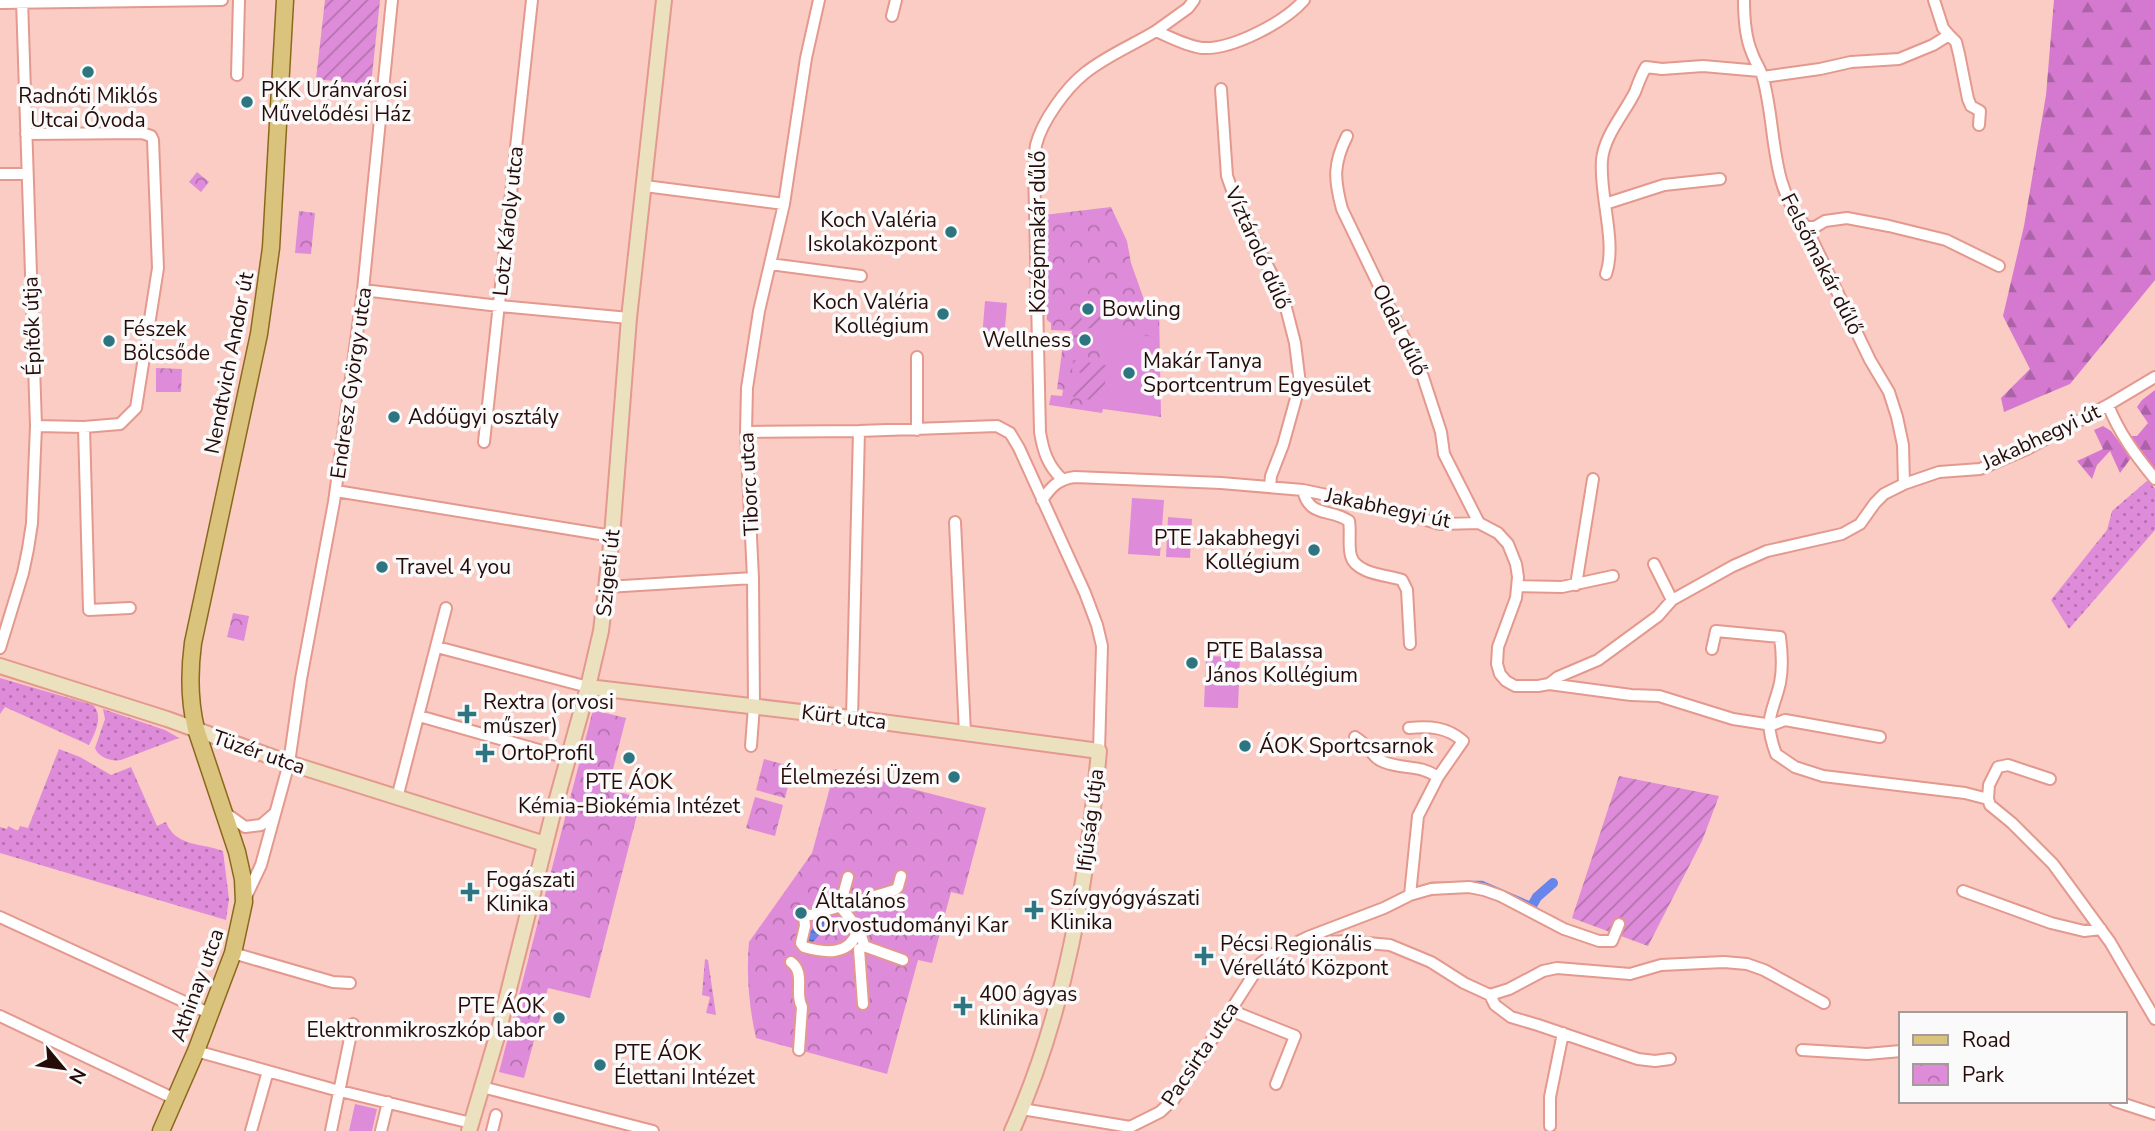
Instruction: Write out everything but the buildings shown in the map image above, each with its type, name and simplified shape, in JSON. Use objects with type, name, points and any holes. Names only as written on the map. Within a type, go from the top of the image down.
[{"type":"main road","name":"Nendtvich Andor út","points":[[196,729],[191,710],[190,687],[193,643],[259,334],[271,248],[285,0]]},
{"type":"main road","name":"Athinay utca","points":[[162,1131],[211,1014],[233,953],[244,902],[240,863],[196,729]]},
{"type":"street","points":[[0,3],[222,0]]},
{"type":"street","points":[[236,75],[239,0]]},
{"type":"street","name":"Endresz György utca","points":[[244,902],[261,865],[289,763],[293,724],[336,491],[363,290],[392,0]]},
{"type":"street","name":"Lotz Károly utca","points":[[484,442],[532,0]]},
{"type":"street","name":"Szigeti út","points":[[470,1127],[521,945],[601,631],[612,536],[629,318],[664,0]]},
{"type":"street","name":"Tiborc utca","points":[[751,746],[754,706],[753,578],[746,432],[747,388],[759,311],[784,204],[806,58],[819,0]]},
{"type":"street","points":[[892,16],[896,0]]},
{"type":"street","name":"Középmakár dűlő","points":[[1062,480],[1045,456],[1040,432],[1034,167],[1036,147],[1043,126],[1068,90],[1083,74],[1156,31],[1188,8],[1194,0]]},
{"type":"street","points":[[1156,31],[1190,45],[1209,48],[1230,43],[1267,27],[1286,17],[1304,0]]},
{"type":"street","name":"Felsőmakár dűlő","points":[[1744,0],[1747,40],[1761,74],[1785,194],[1806,227],[1870,360],[1889,392],[1903,445],[1904,484]]},
{"type":"street","points":[[1934,0],[1943,27],[1956,42],[1968,99],[1971,106],[1980,111],[1979,125]]},
{"type":"street","name":"Építők útja","points":[[0,648],[28,549],[32,523],[36,426],[22,1]]},
{"type":"street","points":[[1606,274],[1609,238],[1602,176],[1603,154],[1608,139],[1646,67],[1662,69],[1703,66],[1761,74],[1828,67],[1852,62],[1899,59],[1949,35]]},
{"type":"street","name":"Víztároló dűlő","points":[[1221,89],[1227,176],[1240,212],[1283,296],[1300,375],[1300,384],[1270,486]]},
{"type":"street","points":[[26,134],[142,133],[151,136],[158,268],[136,408],[120,424],[84,427],[36,426]]},
{"type":"street","name":"Oldal dűlő","points":[[1347,136],[1335,166],[1342,209],[1423,377],[1441,432],[1444,454],[1479,523]]},
{"type":"street","points":[[0,174],[26,174]]},
{"type":"street","points":[[1605,204],[1664,185],[1720,179]]},
{"type":"street","points":[[645,186],[784,204]]},
{"type":"street","points":[[1806,227],[1847,218],[1889,226],[1946,240],[1999,266]]},
{"type":"street","points":[[771,264],[861,276]]},
{"type":"street","points":[[363,290],[629,318]]},
{"type":"street","points":[[917,357],[917,430]]},
{"type":"street","name":"Jakabhegyi út","points":[[1062,480],[1075,477],[1270,486],[1348,499],[1440,524],[1479,523],[1498,533],[1508,544],[1516,564],[1518,586],[1498,647],[1497,664],[1500,674],[1515,686],[1538,686],[1549,684],[1558,677],[1598,660],[1658,616],[1672,600],[1733,566],[1767,551],[1842,534],[1860,524],[1884,494],[1939,472],[1980,468],[2027,449],[2155,377]]},
{"type":"street","points":[[2108,405],[2133,453],[2155,479]]},
{"type":"street","points":[[746,432],[997,426],[1010,433],[1085,593],[1100,635],[1099,751]]},
{"type":"street","points":[[84,427],[89,610],[130,608]]},
{"type":"street","points":[[852,718],[859,431]]},
{"type":"street","points":[[1576,585],[1593,479]]},
{"type":"street","points":[[1042,500],[1052,485],[1062,480]]},
{"type":"street","name":"Jakabhegyi út","points":[[1303,490],[1305,501],[1311,507],[1342,516],[1349,521],[1350,554],[1354,563],[1364,569],[1402,580],[1407,590],[1410,644]]},
{"type":"street","points":[[336,491],[612,536]]},
{"type":"street","points":[[955,522],[965,733]]},
{"type":"street","points":[[1654,564],[1672,600]]},
{"type":"street","points":[[1518,586],[1562,587],[1613,576]]},
{"type":"street","points":[[607,587],[753,578]]},
{"type":"street","points":[[397,798],[446,608]]},
{"type":"street","points":[[1712,649],[1716,631],[1780,637],[1780,681],[1768,724],[1776,754],[1795,767],[1823,776],[1965,793],[1988,799],[1996,810],[2053,864],[2110,942],[2155,1019]]},
{"type":"street","points":[[436,647],[588,687]]},
{"type":"street","name":"Tüzér utca","points":[[0,666],[196,729],[289,763],[545,844]]},
{"type":"street","points":[[1549,684],[1659,696],[1733,719],[1768,724],[1785,720],[1880,737]]},
{"type":"street","name":"Kürt utca","points":[[588,687],[1099,751]]},
{"type":"street","points":[[419,716],[567,758]]},
{"type":"street","points":[[1409,729],[1430,726],[1453,732],[1463,741],[1438,778],[1418,816],[1410,895]]},
{"type":"street","points":[[1355,737],[1382,762],[1427,770],[1438,778]]},
{"type":"street","name":"Ifjúság útja","points":[[1012,1131],[1036,1074],[1060,995],[1079,905],[1099,751]]},
{"type":"street","points":[[1988,799],[1989,785],[1997,766],[2008,765],[2050,779]]},
{"type":"street","points":[[225,812],[245,827],[261,825],[275,813]]},
{"type":"street","points":[[519,836],[537,854],[540,863]]},
{"type":"street","points":[[799,1050],[802,1007],[799,1002],[799,979],[797,968],[788,963],[802,946],[802,914],[897,889],[901,876]]},
{"type":"street","points":[[840,906],[848,877]]},
{"type":"street","name":"Pacsirta utca","points":[[1022,1109],[1135,1129],[1147,1126],[1174,1099],[1261,963],[1273,954],[1340,923],[1384,908],[1410,895],[1431,889],[1469,887],[1484,890],[1564,929],[1599,942],[1612,941],[1619,924]]},
{"type":"street","points":[[1963,891],[2051,923],[2084,931],[2101,929]]},
{"type":"street","points":[[849,918],[852,903]]},
{"type":"street","points":[[840,906],[855,925],[857,932],[863,1004]]},
{"type":"street","points":[[0,917],[211,1014]]},
{"type":"street","points":[[1293,945],[1345,941],[1390,945],[1431,962],[1464,983],[1490,995],[1495,1005],[1511,1017],[1638,1059],[1670,1059]]},
{"type":"street","points":[[802,946],[839,951],[859,946],[903,960]]},
{"type":"street","points":[[233,953],[333,982],[350,983]]},
{"type":"street","points":[[1490,995],[1509,989],[1543,971],[1557,968],[1629,974],[1661,965],[1724,962],[1747,964],[1764,970],[1824,1003]]},
{"type":"street","points":[[1230,1010],[1295,1036],[1276,1084]]},
{"type":"street","points":[[0,1016],[175,1099]]},
{"type":"street","points":[[331,1131],[353,1024]]},
{"type":"street","points":[[1550,1126],[1550,1097],[1563,1033]]},
{"type":"street","points":[[1802,1050],[1867,1054],[1899,1051]]},
{"type":"street","points":[[196,1051],[388,1102],[470,1127]]},
{"type":"street","points":[[251,1131],[268,1071]]},
{"type":"street","points":[[482,1087],[653,1131]]},
{"type":"street","points":[[381,1131],[388,1102]]},
{"type":"street","points":[[2121,1103],[2155,1114]]},
{"type":"street","points":[[492,1131],[496,1115]]},
{"type":"street","points":[[599,1131],[602,1118]]},
{"type":"green space","points":[[325,0],[380,0],[371,85],[316,79]]},
{"type":"green space","points":[[2054,0],[2155,0],[2155,280],[2070,384],[2004,412],[2001,398],[2030,369],[2003,316],[2024,226],[2046,95]]},
{"type":"green space","points":[[197,172],[209,182],[201,192],[189,182]]},
{"type":"green space","points":[[1111,207],[1127,241],[1131,263],[1147,308],[1159,306],[1161,417],[1103,409],[1102,413],[1049,405],[1051,395],[1062,396],[1063,390],[1057,389],[1063,344],[1068,344],[1072,331],[1051,330],[1051,323],[1047,320],[1044,215]]},
{"type":"green space","points":[[299,211],[315,213],[311,254],[295,253]]},
{"type":"green space","points":[[985,301],[1007,303],[1004,340],[982,338]]},
{"type":"green space","points":[[1100,313],[1101,328],[1069,329],[1068,318],[1081,317],[1085,320],[1085,316],[1094,317]]},
{"type":"green space","name":"Makár Tanya Sportcentrum Egyesület","points":[[1106,330],[1154,337],[1151,355],[1155,356],[1151,414],[1103,408],[1108,351],[1104,350]]},
{"type":"green space","points":[[1073,360],[1106,365],[1104,391],[1099,391],[1097,401],[1073,397],[1074,388],[1081,388],[1083,373],[1072,371]]},
{"type":"green space","points":[[156,368],[182,369],[181,392],[156,392]]},
{"type":"green space","points":[[2155,390],[2155,473],[2125,436],[2137,436],[2148,423],[2137,407]]},
{"type":"green space","points":[[2103,426],[2111,431],[2131,458],[2120,473],[2110,451],[2097,465],[2092,479],[2077,461],[2103,449],[2094,430]]},
{"type":"green space","points":[[2148,480],[2155,489],[2155,530],[2069,629],[2051,600],[2107,530],[2112,511]]},
{"type":"green space","points":[[1132,498],[1164,500],[1160,556],[1128,554]]},
{"type":"green space","points":[[1168,517],[1192,519],[1190,558],[1166,557]]},
{"type":"green space","points":[[233,613],[249,616],[244,641],[227,637]]},
{"type":"green space","points":[[1206,656],[1240,657],[1238,708],[1204,707]]},
{"type":"green space","points":[[0,678],[93,705],[98,719],[89,745],[5,707],[0,714]]},
{"type":"green space","points":[[103,709],[165,730],[179,738],[121,760],[105,758],[95,748],[105,719]]},
{"type":"green space","points":[[593,710],[626,718],[608,789],[640,798],[638,811],[590,998],[548,988],[524,1078],[499,1072]]},
{"type":"green space","points":[[59,749],[80,757],[111,775],[131,767],[157,826],[166,822],[170,830],[183,840],[223,851],[229,899],[226,920],[0,853],[0,827],[7,829],[8,826],[18,831],[20,826],[28,828]]},
{"type":"green space","points":[[764,759],[793,767],[785,798],[756,790]]},
{"type":"green space","points":[[835,769],[986,808],[963,895],[951,892],[932,963],[918,960],[887,1074],[756,1038],[748,978],[749,942],[812,853]]},
{"type":"green space","points":[[1619,776],[1719,796],[1702,841],[1648,946],[1572,918]]},
{"type":"green space","points":[[755,797],[783,805],[775,836],[746,828]]},
{"type":"green space","points":[[705,959],[708,960],[716,1015],[706,1013],[710,997],[702,995]]},
{"type":"green space","points":[[355,1104],[377,1109],[372,1131],[349,1131]]},
{"type":"water","points":[[833,918],[838,919],[837,931],[831,934],[821,933],[813,942],[809,942],[807,938],[814,927]]},
{"type":"waterway","points":[[1471,882],[1482,882],[1533,904]]},
{"type":"waterway","points":[[1431,883],[1453,883]]},
{"type":"waterway","points":[[1533,904],[1553,883]]},
{"type":"place","name":"Radnóti Miklós Utcai Óvoda","points":[[88,72]]},
{"type":"place","name":"PKK Uránvárosi Művelődési Ház","points":[[247,102]]},
{"type":"place","name":"Koch Valéria Iskolaközpont","points":[[951,232]]},
{"type":"place","name":"Bowling","points":[[1088,309]]},
{"type":"place","name":"Koch Valéria Kollégium","points":[[943,314]]},
{"type":"place","name":"Wellness","points":[[1085,340]]},
{"type":"place","name":"Fészek Bölcsőde","points":[[109,341]]},
{"type":"place","name":"Makár Tanya Sportcentrum Egyesület","points":[[1129,373]]},
{"type":"place","name":"Adóügyi osztály","points":[[394,417]]},
{"type":"place","name":"PTE Jakabhegyi Kollégium","points":[[1314,550]]},
{"type":"place","name":"Travel 4 you","points":[[382,567]]},
{"type":"place","name":"PTE Balassa János Kollégium","points":[[1192,663]]},
{"type":"place","name":"Rextra (orvosi műszer)","points":[[467,714]]},
{"type":"place","name":"ÁOK Sportcsarnok","points":[[1245,746]]},
{"type":"place","name":"OrtoProfil","points":[[485,753]]},
{"type":"place","name":"PTE ÁOK Kémia-Biokémia Intézet","points":[[629,758]]},
{"type":"place","name":"Élelmezési Üzem","points":[[954,777]]},
{"type":"place","name":"Fogászati Klinika","points":[[470,892]]},
{"type":"place","name":"Szívgyógyászati Klinika","points":[[1034,910]]},
{"type":"place","name":"Általános Orvostudományi Kar","points":[[801,913]]},
{"type":"place","name":"Pécsi Regionális Vérellátó Központ","points":[[1204,956]]},
{"type":"place","name":"400 ágyas klinika","points":[[963,1006]]},
{"type":"place","name":"PTE ÁOK Elektronmikroszkóp labor","points":[[559,1018]]},
{"type":"place","name":"PTE ÁOK Élettani Intézet","points":[[600,1065]]}]
